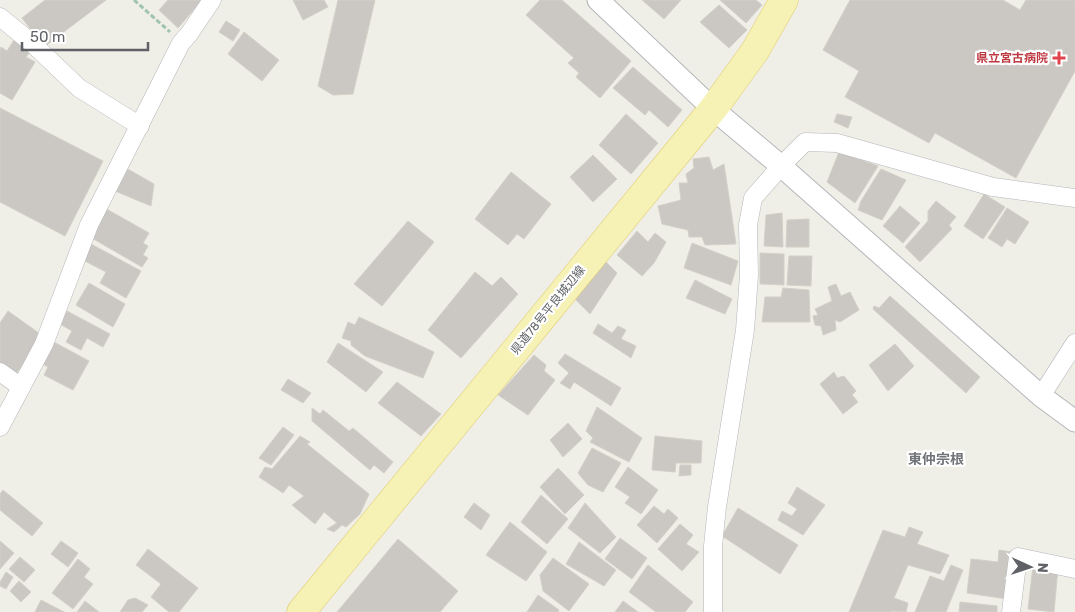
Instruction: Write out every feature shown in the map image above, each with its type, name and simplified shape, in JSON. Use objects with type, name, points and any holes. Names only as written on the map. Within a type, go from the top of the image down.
[{"type":"main road","name":"県道78号平良城辺線","points":[[301,612],[713,108],[755,51],[784,0]]},
{"type":"street","points":[[0,428],[44,344],[89,225],[182,42],[190,34],[212,0]]},
{"type":"street","points":[[598,0],[713,108],[1040,396],[1075,421]]},
{"type":"street","points":[[0,17],[33,44],[79,88],[140,126]]},
{"type":"street","points":[[702,612],[713,605],[717,508],[745,330],[750,275],[748,225],[753,198],[781,166],[805,142],[837,143],[994,187],[1075,198]]},
{"type":"street","points":[[1040,396],[1075,343]]},
{"type":"street","points":[[0,372],[21,387]]},
{"type":"street","points":[[1011,612],[1018,557],[1075,569]]},
{"type":"path","points":[[134,0],[182,42]]},
{"type":"building","points":[[45,0],[106,0],[44,47],[22,18]]},
{"type":"building","points":[[168,0],[202,0],[178,28],[159,10]]},
{"type":"building","points":[[293,0],[324,0],[328,7],[303,20]]},
{"type":"building","points":[[338,0],[375,0],[353,94],[333,95],[318,86]]},
{"type":"building","points":[[540,0],[562,0],[631,61],[600,98],[576,77],[579,73],[568,63],[574,58],[526,15]]},
{"type":"building","points":[[642,0],[681,0],[664,19]]},
{"type":"building","points":[[720,0],[756,0],[762,5],[746,23]]},
{"type":"building","points":[[850,0],[1003,0],[1020,10],[1026,0],[1075,0],[1075,71],[1016,178],[935,133],[929,143],[845,97],[859,71],[823,50]]},
{"type":"building","points":[[719,5],[747,30],[729,48],[700,22]]},
{"type":"building","points":[[226,21],[240,30],[233,41],[219,32]]},
{"type":"building","points":[[244,32],[279,60],[262,81],[228,54]]},
{"type":"building","points":[[14,40],[31,50],[26,57],[35,62],[12,100],[0,93],[0,49],[1,47],[7,51]]},
{"type":"building","points":[[633,67],[682,110],[668,127],[649,110],[645,115],[613,88]]},
{"type":"building","points":[[0,108],[103,161],[65,236],[0,202]]},
{"type":"building","points":[[626,114],[658,143],[631,174],[599,145]]},
{"type":"building","points":[[837,114],[852,117],[848,128],[834,122]]},
{"type":"building","points":[[839,152],[878,166],[855,203],[827,182]]},
{"type":"building","points":[[593,155],[617,179],[593,202],[570,177]]},
{"type":"building","points":[[709,157],[713,170],[724,164],[736,244],[705,245],[702,237],[689,237],[688,230],[662,224],[658,206],[681,200],[679,183],[688,183],[686,174],[694,168],[693,159]]},
{"type":"building","points":[[126,168],[154,184],[151,206],[115,191]]},
{"type":"building","points":[[881,169],[906,180],[882,220],[858,210],[861,201]]},
{"type":"building","points":[[511,172],[551,204],[524,239],[517,234],[508,245],[475,219]]},
{"type":"building","points":[[984,194],[1005,207],[983,239],[964,226]]},
{"type":"building","points":[[936,201],[956,217],[949,225],[952,229],[920,262],[905,247],[928,221],[928,211]]},
{"type":"building","points":[[900,206],[920,223],[903,243],[883,226]]},
{"type":"building","points":[[103,207],[149,233],[143,243],[148,246],[143,255],[148,258],[142,267],[90,237]]},
{"type":"building","points":[[1007,208],[1029,222],[1015,244],[1007,239],[1002,247],[988,238]]},
{"type":"building","points":[[782,213],[783,247],[764,246],[766,215]]},
{"type":"building","points":[[809,219],[809,247],[786,247],[787,220]]},
{"type":"building","points":[[408,221],[434,242],[382,306],[354,284]]},
{"type":"building","points":[[637,231],[648,242],[655,233],[666,242],[654,263],[642,276],[617,255]]},
{"type":"building","points":[[692,243],[738,261],[731,285],[684,268]]},
{"type":"building","points":[[91,244],[141,271],[126,298],[100,283],[106,272],[83,260]]},
{"type":"building","points":[[760,253],[784,254],[784,285],[760,284]]},
{"type":"building","points":[[789,256],[812,256],[811,286],[787,285]]},
{"type":"building","points":[[606,262],[617,273],[590,314],[575,299]]},
{"type":"building","points":[[475,272],[492,286],[501,277],[518,294],[461,358],[428,330]]},
{"type":"building","points":[[695,280],[732,299],[725,314],[686,298]]},
{"type":"building","points":[[89,283],[125,304],[113,327],[76,305]]},
{"type":"building","points":[[836,284],[841,296],[850,292],[859,310],[840,322],[835,320],[836,330],[823,335],[821,326],[815,325],[813,316],[818,315],[815,309],[832,301],[828,287]]},
{"type":"building","points":[[783,288],[809,290],[810,322],[762,322],[765,297],[781,297]]},
{"type":"building","points":[[890,296],[980,377],[966,393],[873,309],[874,306],[879,308]]},
{"type":"building","points":[[8,311],[43,336],[16,374],[0,363],[0,323]]},
{"type":"building","points":[[67,311],[110,334],[103,347],[87,338],[81,350],[66,342],[72,331],[60,324]]},
{"type":"building","points":[[359,317],[434,352],[423,378],[365,356],[351,345],[351,341],[342,338],[348,322],[355,325]]},
{"type":"building","points":[[598,324],[612,333],[618,326],[626,330],[621,339],[636,346],[631,358],[593,333]]},
{"type":"building","points":[[52,341],[89,361],[73,390],[44,375],[48,367],[41,363]]},
{"type":"building","points":[[338,343],[383,372],[366,392],[327,362]]},
{"type":"building","points":[[895,344],[914,366],[888,391],[869,365]]},
{"type":"building","points":[[565,354],[621,388],[611,406],[574,382],[570,389],[560,383],[569,373],[558,363]]},
{"type":"building","points":[[534,355],[546,365],[544,371],[555,380],[528,415],[498,395]]},
{"type":"building","points":[[834,372],[837,378],[844,376],[856,391],[852,395],[858,402],[843,414],[820,384]]},
{"type":"building","points":[[288,379],[311,393],[303,403],[281,390]]},
{"type":"building","points":[[397,382],[441,414],[421,436],[378,403]]},
{"type":"building","points":[[597,407],[642,438],[629,462],[590,442],[593,438],[586,431]]},
{"type":"building","points":[[312,408],[320,414],[323,410],[349,431],[353,428],[393,462],[384,473],[374,465],[370,470],[312,421]]},
{"type":"building","points":[[568,423],[582,439],[563,457],[550,440]]},
{"type":"building","points":[[283,427],[294,435],[271,465],[259,458]]},
{"type":"building","points":[[300,436],[310,442],[307,444],[369,494],[360,514],[346,527],[342,525],[334,532],[327,529],[337,523],[324,512],[315,524],[292,505],[304,496],[289,485],[283,493],[259,477],[265,467],[272,469]]},
{"type":"building","points":[[655,436],[702,441],[701,463],[676,463],[675,472],[652,470]]},
{"type":"building","points":[[592,448],[621,463],[603,492],[588,485],[578,473]]},
{"type":"building","points":[[680,465],[691,465],[691,475],[679,476]]},
{"type":"building","points":[[628,467],[658,490],[641,514],[625,503],[630,497],[615,487]]},
{"type":"building","points":[[558,468],[584,495],[565,514],[540,487]]},
{"type":"building","points":[[797,487],[825,505],[803,535],[778,520],[782,511],[792,516],[797,509],[788,503]]},
{"type":"building","points":[[3,490],[43,523],[32,536],[0,510],[0,494]]},
{"type":"building","points":[[541,495],[568,519],[547,544],[521,522]]},
{"type":"building","points":[[474,503],[490,515],[481,530],[464,517]]},
{"type":"building","points":[[585,503],[616,537],[600,553],[568,528]]},
{"type":"building","points":[[654,506],[664,514],[668,509],[678,518],[657,543],[637,525]]},
{"type":"building","points":[[738,508],[798,545],[780,574],[722,536]]},
{"type":"building","points":[[510,522],[547,552],[526,581],[486,555]]},
{"type":"building","points":[[680,524],[693,535],[686,544],[699,552],[682,571],[658,549]]},
{"type":"building","points":[[909,527],[923,532],[917,544],[949,555],[940,574],[908,565],[894,598],[908,603],[906,612],[849,612],[883,530],[905,537]]},
{"type":"building","points":[[620,538],[647,558],[632,579],[605,559]]},
{"type":"building","points":[[398,539],[458,591],[440,612],[337,612]]},
{"type":"building","points":[[0,541],[14,553],[0,569]]},
{"type":"building","points":[[61,541],[78,553],[68,567],[51,554]]},
{"type":"building","points":[[579,542],[616,570],[604,586],[566,564]]},
{"type":"building","points":[[148,549],[198,588],[179,612],[169,612],[151,597],[161,584],[136,565]]},
{"type":"building","points":[[999,550],[1012,552],[1007,599],[967,593],[971,559],[998,562]]},
{"type":"building","points":[[20,557],[35,570],[24,582],[9,569]]},
{"type":"building","points":[[553,558],[589,584],[569,611],[543,591],[540,575]]},
{"type":"building","points":[[78,559],[90,569],[84,577],[93,584],[73,609],[52,593]]},
{"type":"building","points":[[648,565],[693,602],[685,612],[656,612],[629,592]]},
{"type":"building","points":[[951,565],[963,570],[946,612],[915,612],[930,576],[944,581]]},
{"type":"building","points":[[1033,566],[1058,568],[1054,612],[1028,609]]},
{"type":"building","points":[[6,572],[13,577],[6,589],[0,586],[0,582]]},
{"type":"building","points":[[19,581],[31,592],[21,602],[10,591]]},
{"type":"building","points":[[538,595],[559,610],[558,612],[527,612]]},
{"type":"building","points":[[135,598],[148,605],[142,612],[120,612],[128,600]]},
{"type":"building","points":[[41,600],[64,612],[35,612]]},
{"type":"building","points":[[85,601],[99,612],[77,612]]},
{"type":"building","points":[[623,601],[638,612],[615,612]]},
{"type":"building","points":[[960,602],[997,606],[997,612],[959,612]]},
{"type":"place","name":"県立宮古病院","points":[[1059,58]]},
{"type":"district","name":"東仲宗根","points":[[936,459]]}]
